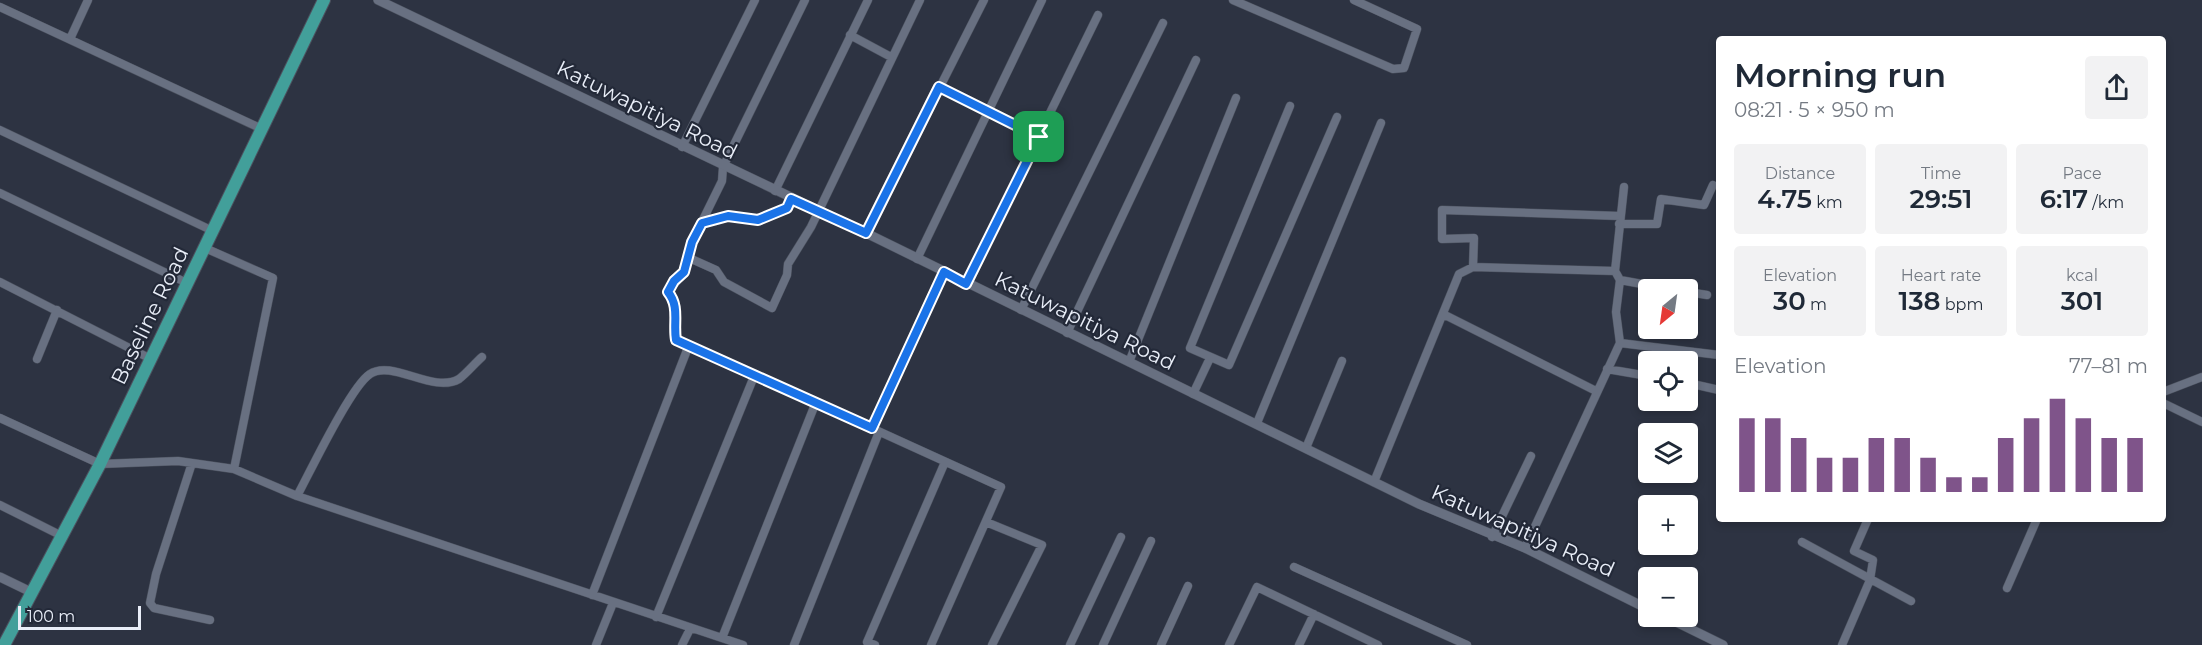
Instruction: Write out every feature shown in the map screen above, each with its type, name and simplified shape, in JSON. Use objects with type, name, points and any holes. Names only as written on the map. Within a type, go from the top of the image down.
[{"type":"main road","name":"Baseline Road","points":[[4,645],[100,464],[324,0]]},
{"type":"street","points":[[70,39],[88,0]]},
{"type":"street","name":"Katuwapitiya Road","points":[[378,0],[723,167],[866,233],[1374,482],[1492,537],[1525,548],[1638,604]]},
{"type":"street","points":[[682,147],[755,0]]},
{"type":"street","points":[[805,0],[723,167],[722,181],[687,257],[684,272],[674,281],[668,292],[677,312],[674,327],[676,340],[1001,487],[931,645]]},
{"type":"street","points":[[775,191],[868,0]]},
{"type":"street","points":[[687,257],[716,270],[724,282],[772,308],[787,275],[788,264],[818,212],[920,0]]},
{"type":"street","points":[[866,233],[984,0]]},
{"type":"street","points":[[917,259],[990,112],[1042,0]]},
{"type":"street","points":[[1233,0],[1393,69],[1404,68],[1417,29],[1354,0]]},
{"type":"street","points":[[0,7],[262,129]]},
{"type":"street","points":[[966,284],[1098,15]]},
{"type":"street","points":[[1020,310],[1163,23]]},
{"type":"street","points":[[850,35],[891,57]]},
{"type":"street","points":[[1067,333],[1196,60]]},
{"type":"street","points":[[939,87],[1039,137]]},
{"type":"street","points":[[1129,362],[1236,98]]},
{"type":"street","points":[[1290,106],[1190,348],[1229,365],[1337,117]]},
{"type":"street","points":[[1257,423],[1381,123]]},
{"type":"street","points":[[0,130],[213,231]]},
{"type":"street","points":[[1473,267],[1474,238],[1442,239],[1442,210],[1657,224],[1661,199],[1704,205],[1713,184]]},
{"type":"street","points":[[1525,548],[1620,343],[1616,312],[1620,280],[1615,271],[1624,188]]},
{"type":"street","points":[[0,193],[187,284]]},
{"type":"street","points":[[702,223],[728,216],[758,220],[787,208],[791,199]]},
{"type":"street","points":[[205,248],[273,278],[234,469]]},
{"type":"street","points":[[1374,482],[1459,274],[1473,267],[1615,271]]},
{"type":"street","points":[[794,645],[876,430],[944,272]]},
{"type":"street","points":[[1620,280],[1638,283]]},
{"type":"street","points":[[0,282],[151,359]]},
{"type":"street","points":[[1698,294],[1707,295]]},
{"type":"street","points":[[37,359],[57,310]]},
{"type":"street","points":[[1443,314],[1596,391]]},
{"type":"street","points":[[1620,343],[1716,355]]},
{"type":"street","points":[[591,595],[689,345]]},
{"type":"street","points":[[297,496],[348,402],[370,374],[382,370],[444,384],[459,379],[482,357]]},
{"type":"street","points":[[1193,394],[1210,357]]},
{"type":"street","points":[[1306,448],[1342,361]]},
{"type":"street","points":[[1607,369],[1638,374]]},
{"type":"street","points":[[656,617],[755,374]]},
{"type":"street","points":[[2166,391],[2202,377]]},
{"type":"street","points":[[1698,385],[1716,389]]},
{"type":"street","points":[[722,638],[816,402]]},
{"type":"street","points":[[2166,404],[2202,422]]},
{"type":"street","points":[[0,418],[100,464],[178,461],[234,469],[297,496],[743,645]]},
{"type":"street","points":[[1492,537],[1531,456]]},
{"type":"street","points":[[875,645],[867,642],[945,462]]},
{"type":"street","points":[[192,463],[156,574],[150,603],[154,608],[210,620]]},
{"type":"street","points":[[0,505],[63,536]]},
{"type":"street","points":[[986,522],[1042,545],[992,645]]},
{"type":"street","points":[[1842,645],[1870,580],[1873,560],[1854,551],[1867,522]]},
{"type":"street","points":[[2007,588],[2036,522]]},
{"type":"street","points":[[1070,645],[1121,537]]},
{"type":"street","points":[[1103,645],[1151,541]]},
{"type":"street","points":[[1802,542],[1911,601]]},
{"type":"street","points":[[1294,567],[1467,645]]},
{"type":"street","points":[[0,577],[31,592]]},
{"type":"street","points":[[1161,645],[1188,586]]},
{"type":"street","points":[[1229,645],[1257,587],[1373,644]]},
{"type":"street","points":[[596,645],[613,603]]},
{"type":"street","points":[[1299,645],[1314,614]]},
{"type":"street","points":[[1686,627],[1723,645]]},
{"type":"street","points":[[682,645],[690,629]]},
{"type":"route","points":[[939,87],[1039,137],[966,284],[944,272],[872,428],[676,340],[674,327],[677,312],[668,292],[669,287],[684,272],[692,242],[702,223],[728,216],[758,220],[787,208],[791,199],[866,233],[939,87]]}]
